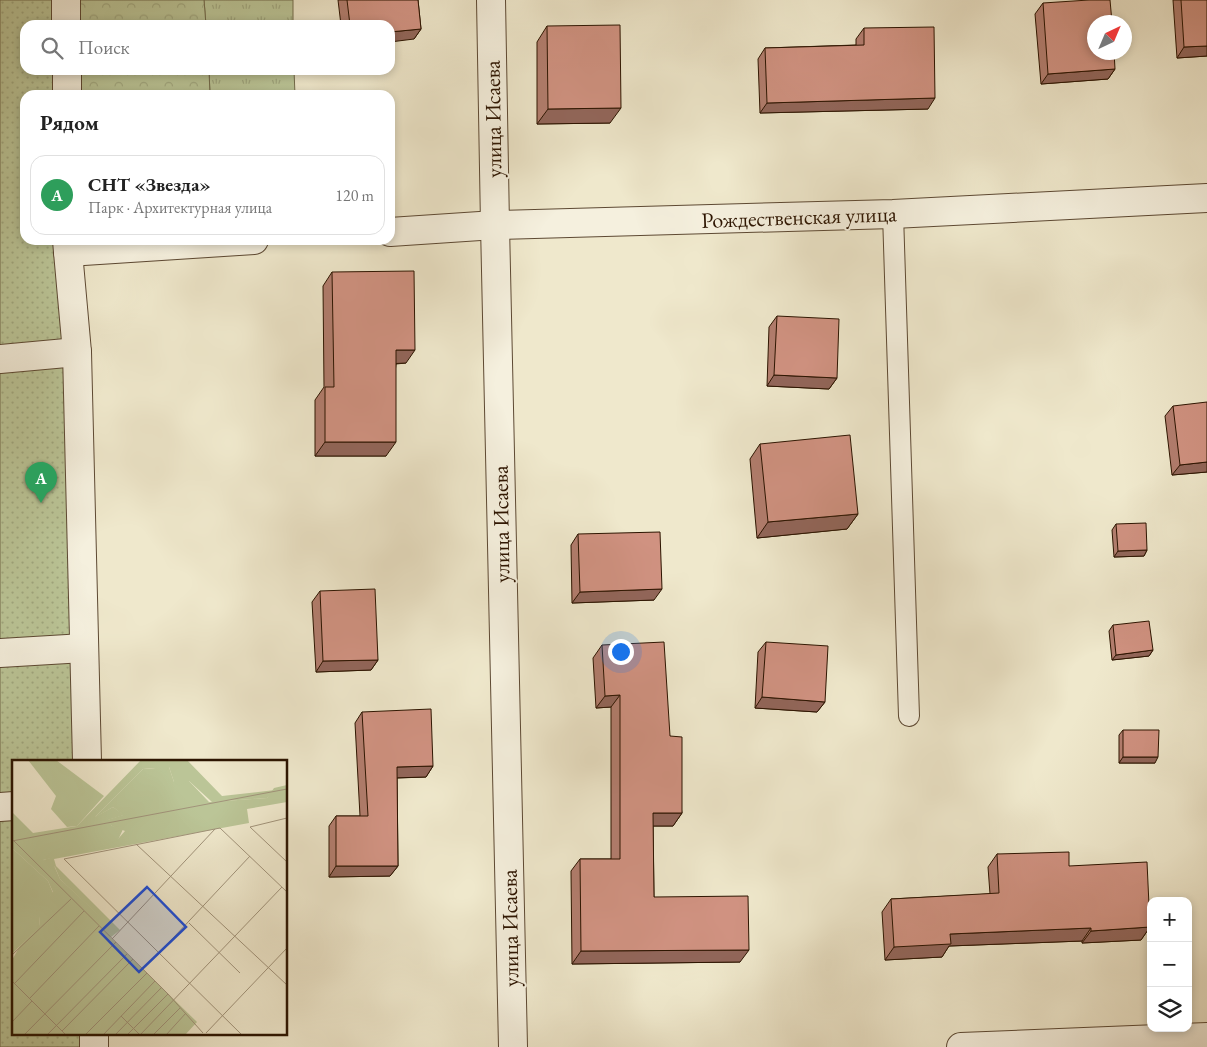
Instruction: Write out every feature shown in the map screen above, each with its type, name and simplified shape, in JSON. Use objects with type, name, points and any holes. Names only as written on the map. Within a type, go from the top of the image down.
[{"type":"street","points":[[66,0],[66,20]]},
{"type":"street","name":"улица Исаева","points":[[491,0],[513,1047]]},
{"type":"street","points":[[67,75],[67,90]]},
{"type":"street","name":"Рождественская улица","points":[[395,232],[495,225],[893,214],[1207,198]]},
{"type":"street","points":[[87,760],[77,352],[68,246],[99,245]]},
{"type":"street","points":[[0,359],[77,352]]},
{"type":"street","points":[[0,653],[84,648]]},
{"type":"street","points":[[94,1034],[94,1047]]},
{"type":"street","points":[[961,1047],[1207,1037]]},
{"type":"lane","points":[[893,214],[909,716]]},
{"type":"green space","points":[[0,0],[66,0],[67,20],[20,20],[20,75],[68,75],[69,90],[20,90],[20,245],[74,245],[91,760],[12,760],[12,1034],[99,1034],[99,1047],[0,1047]]},
{"type":"green space","points":[[66,0],[204,0],[206,20],[67,20]]},
{"type":"green space","points":[[204,0],[293,0],[293,20],[206,20]]},
{"type":"green space","points":[[68,75],[209,75],[210,90],[69,90]]},
{"type":"green space","points":[[209,75],[294,75],[295,90],[210,90]]},
{"type":"building","points":[[347,0],[418,0],[421,29],[395,32],[395,20],[349,20]]},
{"type":"building","points":[[1110,0],[1111,15],[1087,15],[1087,60],[1114,60],[1115,69],[1048,74],[1043,3]]},
{"type":"building","points":[[1181,0],[1207,0],[1207,46],[1184,47]]},
{"type":"building","points":[[620,25],[621,108],[548,109],[547,26]]},
{"type":"building","points":[[934,27],[935,98],[767,103],[765,48],[864,45],[864,28]]},
{"type":"building","points":[[414,271],[415,350],[396,350],[396,442],[325,442],[325,387],[334,387],[332,272]]},
{"type":"building","points":[[777,316],[839,319],[837,378],[774,375]]},
{"type":"building","points":[[1207,402],[1207,462],[1180,465],[1173,406]]},
{"type":"building","points":[[850,435],[858,514],[768,522],[760,444]]},
{"type":"building","points":[[1146,523],[1147,550],[1118,551],[1116,524]]},
{"type":"building","points":[[660,532],[662,589],[580,592],[578,534]]},
{"type":"building","points":[[375,589],[378,660],[323,661],[320,591]]},
{"type":"building","points":[[1149,621],[1153,650],[1116,655],[1113,625]]},
{"type":"building","points":[[664,642],[670,736],[682,737],[682,813],[653,813],[654,897],[748,896],[749,950],[581,951],[580,859],[620,859],[620,695],[605,696],[602,645]]},
{"type":"building","points":[[766,642],[828,646],[825,702],[762,697]]},
{"type":"building","points":[[431,709],[433,766],[397,767],[398,866],[336,866],[336,816],[368,816],[362,712]]},
{"type":"building","points":[[1123,730],[1159,730],[1158,757],[1123,757]]},
{"type":"building","points":[[1069,852],[1069,866],[1147,862],[1149,897],[1147,897],[1147,927],[1091,931],[1091,928],[950,934],[951,944],[894,947],[891,899],[999,893],[997,854]]},
{"type":"place","name":"СНТ «Звезда»","points":[[41,503]]}]
